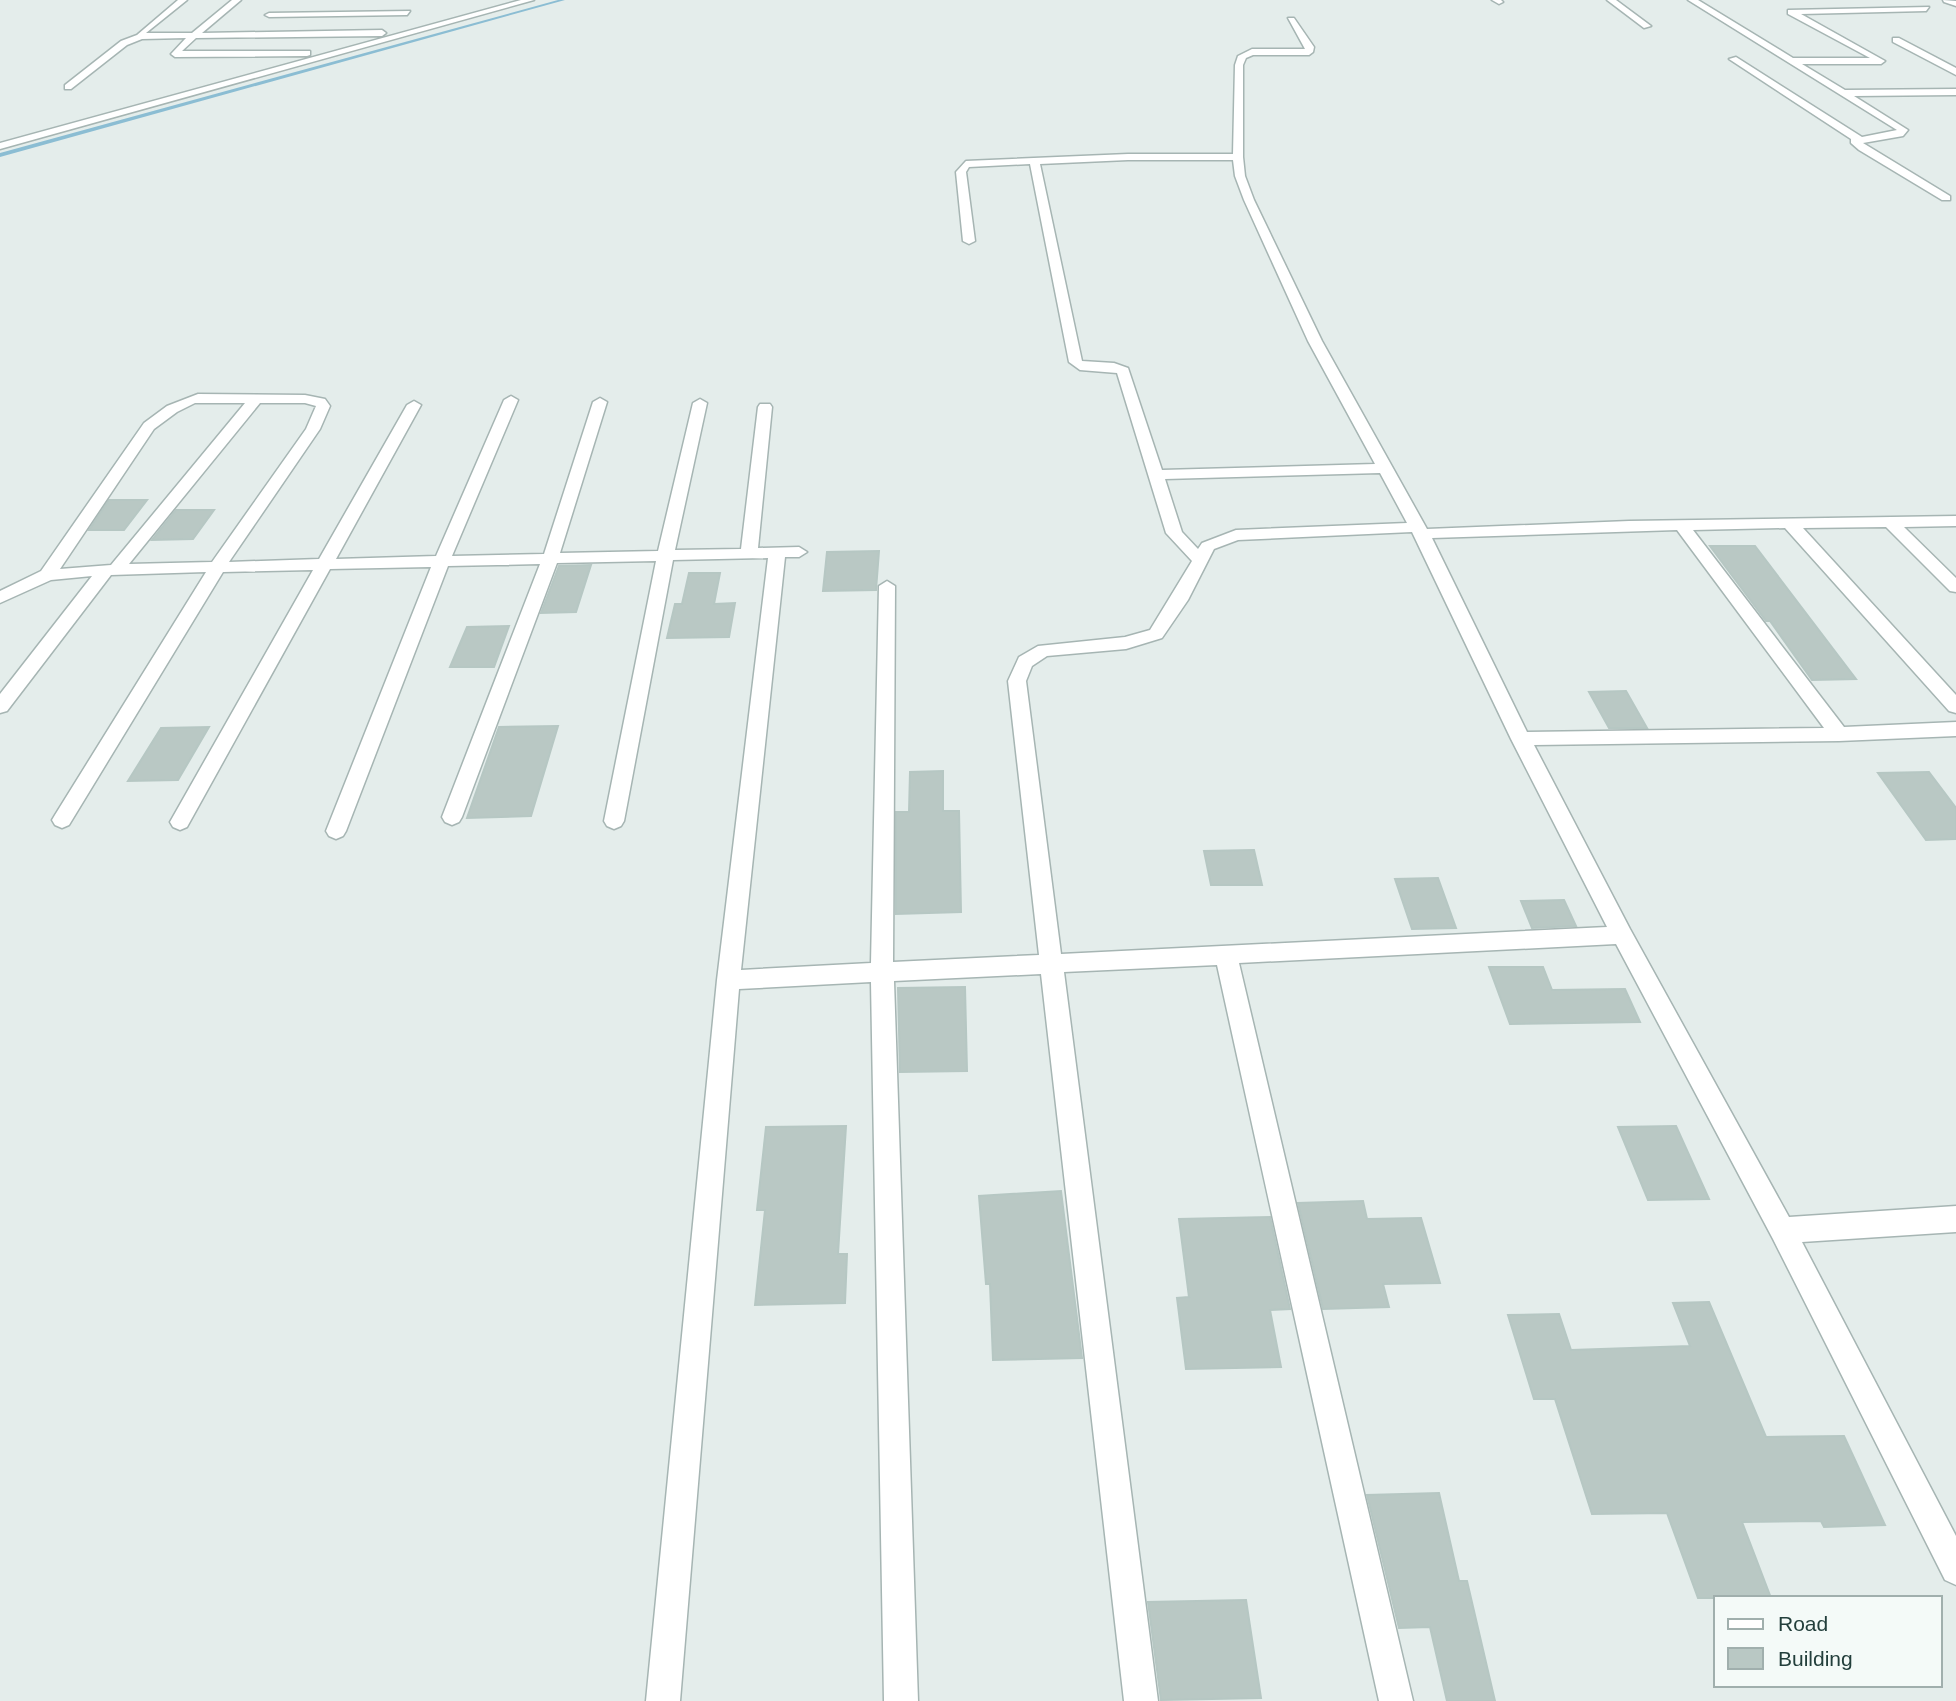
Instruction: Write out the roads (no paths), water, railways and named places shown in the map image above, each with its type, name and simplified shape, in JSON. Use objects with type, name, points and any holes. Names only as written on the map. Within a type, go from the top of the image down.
[{"type":"street","points":[[141,36],[141,33],[183,0]]},
{"type":"street","points":[[237,0],[192,37],[176,54],[332,55]]},
{"type":"street","points":[[488,0],[489,11]]},
{"type":"street","points":[[0,146],[530,0]]},
{"type":"street","points":[[1611,0],[1647,26]]},
{"type":"street","points":[[1692,0],[1903,130],[1899,134],[1858,139],[1733,59]]},
{"type":"street","points":[[1947,0],[1956,4]]},
{"type":"street","points":[[1789,61],[1881,61],[1791,12],[1926,9]]},
{"type":"street","points":[[269,16],[410,10],[391,33]]},
{"type":"street","points":[[1291,20],[1310,47],[1309,52],[1252,52],[1242,56],[1239,74],[1238,158],[1249,200],[1315,341],[1419,530],[1521,740],[1622,935],[1782,1230],[1956,1569]]},
{"type":"street","points":[[68,87],[124,43],[141,36],[407,34]]},
{"type":"street","points":[[1896,40],[1956,72]]},
{"type":"street","points":[[1841,93],[1956,92]]},
{"type":"street","points":[[1858,139],[1855,141],[1857,144],[1946,198]]},
{"type":"street","points":[[969,241],[961,172],[963,165],[1034,160],[1238,158]]},
{"type":"street","points":[[1034,160],[1076,362],[1080,366],[1114,367],[1123,371],[1174,533],[1199,559]]},
{"type":"street","points":[[47,575],[149,426],[166,410],[181,402],[198,398],[305,399],[320,402],[323,406],[313,429],[216,569],[62,820]]},
{"type":"street","points":[[0,707],[256,398]]},
{"type":"street","points":[[336,831],[441,563],[511,400]]},
{"type":"street","points":[[452,817],[550,560],[600,402]]},
{"type":"street","points":[[614,821],[665,557],[700,403]]},
{"type":"street","points":[[180,822],[414,405]]},
{"type":"street","points":[[750,554],[765,407]]},
{"type":"street","points":[[1156,475],[1384,468]]},
{"type":"street","points":[[1141,1701],[1017,681],[1020,666],[1034,654],[1044,650],[1126,643],[1156,634],[1180,600],[1208,546],[1236,535],[1956,521]]},
{"type":"street","points":[[1891,523],[1956,587]]},
{"type":"street","points":[[1790,524],[1956,707]]},
{"type":"street","points":[[1682,526],[1839,734]]},
{"type":"street","points":[[0,598],[47,575],[111,570],[788,553],[728,980],[663,1701]]},
{"type":"street","points":[[887,586],[882,973],[901,1701]]},
{"type":"street","points":[[1521,740],[1956,729]]},
{"type":"street","points":[[728,980],[1622,935]]},
{"type":"street","points":[[1226,956],[1396,1701]]},
{"type":"street","points":[[1782,1230],[1956,1219]]},
{"type":"waterway","points":[[0,155],[563,0]]}]
